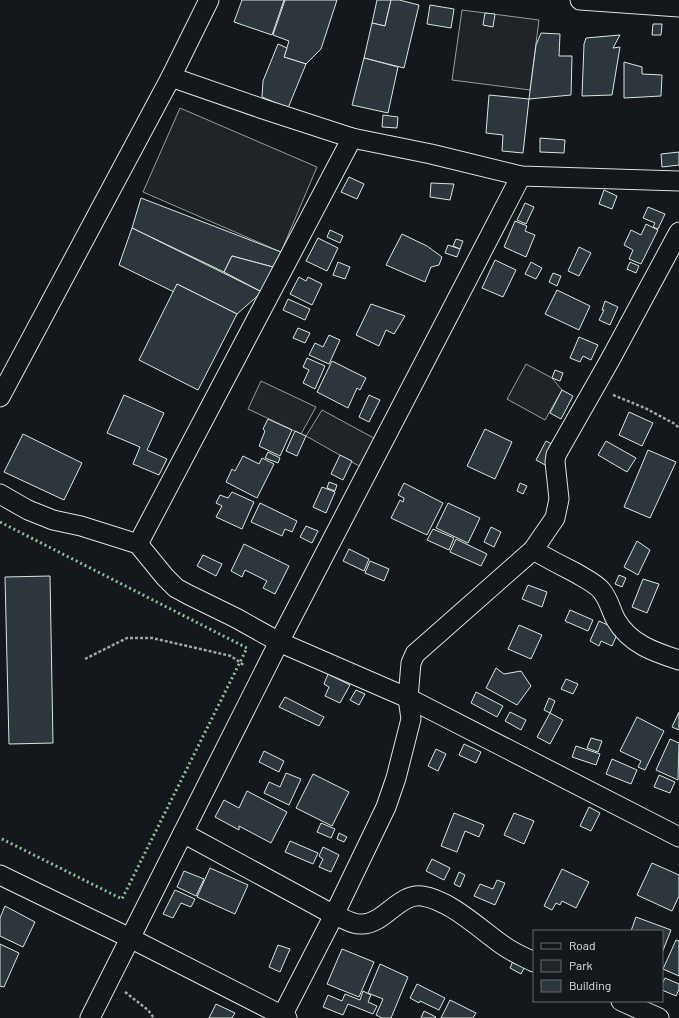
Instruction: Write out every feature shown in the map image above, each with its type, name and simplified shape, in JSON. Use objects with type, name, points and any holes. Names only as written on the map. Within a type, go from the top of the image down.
[{"type":"street","points":[[0,397],[171,77],[209,0]]},
{"type":"street","points":[[580,0],[679,7]]},
{"type":"street","points":[[171,77],[352,138],[431,154],[521,176],[679,181]]},
{"type":"street","points":[[138,544],[352,138]]},
{"type":"street","points":[[90,1018],[279,642],[521,176]]},
{"type":"street","points":[[0,875],[130,938],[283,1017],[334,915],[388,800],[396,778],[411,719],[408,698],[411,663],[415,654],[533,550],[555,518],[559,499],[555,462],[556,455],[679,232]]},
{"type":"street","points":[[0,494],[28,510],[53,520],[81,526],[138,544],[176,588],[236,618],[279,642],[408,698],[679,837]]},
{"type":"street","points":[[533,550],[588,580],[601,590],[606,597],[616,620],[632,640],[652,651],[679,660]]},
{"type":"street","points":[[183,833],[334,915],[353,923],[363,925],[376,920],[402,901],[419,895],[444,904],[467,918],[510,951],[533,962]]},
{"type":"street","points":[[623,1002],[659,1018]]},
{"type":"path","points":[[594,386],[646,408],[675,424],[679,428]]},
{"type":"path","points":[[85,658],[127,638],[152,638],[231,656],[251,670],[260,682]]},
{"type":"path","points":[[109,981],[148,1010],[154,1018]]},
{"type":"green space","points":[[462,10],[539,20],[530,90],[452,80]]},
{"type":"green space","points":[[180,108],[317,167],[281,252],[143,192]]},
{"type":"green space","points":[[526,364],[552,378],[562,390],[545,420],[507,399]]},
{"type":"green space","points":[[261,381],[316,407],[301,434],[248,409]]},
{"type":"green space","points":[[322,410],[383,443],[368,471],[306,436]]},
{"type":"building","points":[[242,0],[284,0],[272,35],[234,22]]},
{"type":"building","points":[[285,0],[337,0],[321,49],[306,64],[284,57],[289,41],[273,35]]},
{"type":"building","points":[[377,0],[391,0],[385,26],[372,23]]},
{"type":"building","points":[[391,0],[399,0],[419,5],[404,68],[364,58],[372,23],[385,26]]},
{"type":"building","points":[[430,5],[454,9],[451,28],[427,24]]},
{"type":"building","points":[[485,13],[495,14],[493,27],[483,25]]},
{"type":"building","points":[[653,24],[662,24],[661,35],[652,35]]},
{"type":"building","points":[[541,33],[560,34],[559,56],[572,56],[571,95],[529,99],[536,45]]},
{"type":"building","points":[[620,35],[613,48],[620,47],[612,95],[582,96],[584,44],[586,38]]},
{"type":"building","points":[[278,44],[287,48],[284,57],[306,64],[288,108],[262,97],[263,81]]},
{"type":"building","points":[[364,58],[398,67],[388,113],[352,105]]},
{"type":"building","points":[[624,62],[642,67],[642,74],[662,75],[661,96],[624,98]]},
{"type":"building","points":[[489,95],[529,99],[523,153],[502,151],[503,135],[486,133]]},
{"type":"building","points":[[383,115],[398,117],[397,128],[382,127]]},
{"type":"building","points":[[540,138],[565,140],[564,153],[540,152]]},
{"type":"building","points":[[679,152],[679,165],[662,167],[661,154]]},
{"type":"building","points":[[349,177],[364,184],[357,199],[341,192]]},
{"type":"building","points":[[431,183],[454,184],[450,200],[430,197]]},
{"type":"building","points":[[604,190],[617,196],[612,209],[599,204]]},
{"type":"building","points":[[141,198],[281,252],[273,267],[232,256],[224,272],[132,228]]},
{"type":"building","points":[[525,203],[534,207],[526,224],[517,220]]},
{"type":"building","points":[[648,207],[665,214],[658,229],[653,227],[655,223],[643,218]]},
{"type":"building","points":[[515,221],[527,226],[525,231],[535,235],[526,257],[504,247]]},
{"type":"building","points":[[646,224],[658,230],[641,264],[629,259],[633,250],[624,245],[631,230],[641,235]]},
{"type":"building","points":[[132,228],[262,292],[237,314],[177,284],[174,292],[119,265]]},
{"type":"building","points":[[330,230],[343,236],[340,243],[327,237]]},
{"type":"building","points":[[402,234],[427,246],[442,257],[439,265],[431,267],[425,282],[386,265]]},
{"type":"building","points":[[318,238],[338,248],[327,271],[306,261]]},
{"type":"building","points":[[456,239],[463,241],[460,249],[453,246]]},
{"type":"building","points":[[448,245],[460,249],[457,257],[445,253]]},
{"type":"building","points":[[579,247],[591,253],[579,276],[568,271]]},
{"type":"building","points":[[232,256],[273,267],[262,292],[224,272]]},
{"type":"building","points":[[495,260],[516,270],[503,297],[482,288]]},
{"type":"building","points":[[338,262],[350,267],[345,279],[333,275]]},
{"type":"building","points":[[531,262],[542,268],[536,279],[525,274]]},
{"type":"building","points":[[630,262],[639,266],[636,273],[627,269]]},
{"type":"building","points":[[553,273],[561,276],[557,286],[549,282]]},
{"type":"building","points":[[299,277],[306,281],[308,277],[322,284],[312,305],[290,294]]},
{"type":"building","points":[[177,284],[237,314],[198,390],[139,360]]},
{"type":"building","points":[[557,290],[590,306],[579,330],[545,314]]},
{"type":"building","points":[[288,299],[310,309],[305,320],[283,310]]},
{"type":"building","points":[[605,301],[618,307],[610,325],[599,320],[604,310],[602,310]]},
{"type":"building","points":[[371,304],[405,316],[394,334],[386,330],[379,346],[356,335]]},
{"type":"building","points":[[298,328],[310,333],[305,343],[293,338]]},
{"type":"building","points":[[329,335],[340,340],[329,364],[309,355],[315,343],[323,347]]},
{"type":"building","points":[[579,337],[598,345],[591,360],[583,356],[580,362],[570,358]]},
{"type":"building","points":[[307,358],[325,366],[315,389],[303,383],[309,370],[303,367]]},
{"type":"building","points":[[332,361],[366,378],[360,390],[357,388],[348,408],[317,392]]},
{"type":"building","points":[[555,370],[563,373],[560,381],[552,378]]},
{"type":"building","points":[[562,390],[573,396],[561,419],[550,413]]},
{"type":"building","points":[[124,395],[164,413],[147,450],[167,459],[159,475],[133,464],[140,447],[107,433]]},
{"type":"building","points":[[369,395],[380,400],[369,422],[359,417]]},
{"type":"building","points":[[629,412],[653,423],[642,446],[619,435]]},
{"type":"building","points":[[268,419],[292,430],[280,456],[259,446],[265,431],[263,429]]},
{"type":"building","points":[[485,429],[512,442],[495,479],[467,466]]},
{"type":"building","points":[[295,431],[306,436],[297,456],[286,451]]},
{"type":"building","points":[[23,434],[82,463],[64,500],[4,472]]},
{"type":"building","points":[[546,441],[557,447],[547,466],[536,460]]},
{"type":"building","points":[[606,441],[636,458],[627,472],[598,455]]},
{"type":"building","points":[[648,450],[676,462],[650,518],[624,507]]},
{"type":"building","points":[[268,452],[280,458],[278,463],[265,458]]},
{"type":"building","points":[[340,455],[352,461],[343,480],[331,474]]},
{"type":"building","points":[[243,456],[259,464],[262,458],[274,464],[257,498],[226,482],[232,469],[235,471]]},
{"type":"building","points":[[329,482],[337,485],[335,491],[327,488]]},
{"type":"building","points":[[404,483],[443,503],[427,535],[391,518],[400,500],[403,502],[404,498],[398,495]]},
{"type":"building","points":[[520,483],[527,486],[523,494],[517,491]]},
{"type":"building","points":[[322,487],[335,492],[326,513],[313,507]]},
{"type":"building","points":[[232,492],[254,502],[242,529],[216,517],[222,506],[216,503],[220,495],[228,498]]},
{"type":"building","points":[[260,503],[297,521],[292,532],[285,529],[282,536],[251,522]]},
{"type":"building","points":[[448,503],[480,518],[468,543],[436,528]]},
{"type":"building","points":[[306,526],[318,531],[312,543],[300,537]]},
{"type":"building","points":[[491,527],[501,532],[494,547],[484,542]]},
{"type":"building","points":[[433,529],[454,538],[449,550],[427,540]]},
{"type":"building","points":[[456,539],[487,554],[481,566],[450,552]]},
{"type":"building","points":[[637,541],[650,550],[638,575],[624,567]]},
{"type":"building","points":[[244,544],[289,566],[275,594],[263,588],[267,581],[245,570],[242,577],[231,571]]},
{"type":"building","points":[[349,549],[369,559],[364,571],[343,561]]},
{"type":"building","points":[[203,555],[222,564],[216,576],[197,566]]},
{"type":"building","points":[[370,561],[389,569],[384,581],[365,573]]},
{"type":"building","points":[[619,575],[626,578],[622,587],[615,584]]},
{"type":"building","points":[[50,576],[53,743],[9,744],[5,577]]},
{"type":"building","points":[[643,579],[659,584],[647,613],[632,607]]},
{"type":"building","points":[[528,585],[547,592],[542,607],[522,599]]},
{"type":"building","points":[[570,610],[593,620],[588,631],[565,621]]},
{"type":"building","points":[[599,621],[619,630],[612,646],[601,641],[599,646],[590,641]]},
{"type":"building","points":[[519,625],[542,635],[531,659],[508,649]]},
{"type":"building","points":[[496,668],[504,674],[521,671],[531,686],[517,705],[486,688]]},
{"type":"building","points":[[328,674],[350,685],[340,703],[325,696],[329,687],[324,684]]},
{"type":"building","points":[[566,679],[578,684],[573,694],[561,689]]},
{"type":"building","points":[[356,690],[365,694],[359,705],[350,700]]},
{"type":"building","points":[[476,692],[503,706],[497,717],[471,703]]},
{"type":"building","points":[[285,697],[324,717],[319,726],[279,707]]},
{"type":"building","points":[[549,698],[555,701],[550,713],[544,710]]},
{"type":"building","points":[[510,712],[526,720],[521,730],[505,721]]},
{"type":"building","points":[[679,712],[679,730],[672,727]]},
{"type":"building","points":[[550,713],[563,720],[550,744],[537,737]]},
{"type":"building","points":[[637,717],[664,731],[645,770],[638,767],[641,761],[620,751]]},
{"type":"building","points":[[591,738],[602,741],[598,752],[587,748]]},
{"type":"building","points":[[670,739],[679,743],[678,780],[656,770]]},
{"type":"building","points":[[464,744],[481,752],[476,763],[459,755]]},
{"type":"building","points":[[576,746],[600,754],[596,765],[572,757]]},
{"type":"building","points":[[436,749],[446,754],[438,771],[428,766]]},
{"type":"building","points":[[264,751],[284,761],[279,772],[259,762]]},
{"type":"building","points":[[612,759],[637,770],[631,784],[606,774]]},
{"type":"building","points":[[286,773],[301,779],[289,805],[264,793],[269,782],[280,787]]},
{"type":"building","points":[[313,774],[349,792],[332,826],[296,808]]},
{"type":"building","points":[[659,775],[675,782],[670,793],[654,787]]},
{"type":"building","points":[[247,791],[287,812],[271,843],[239,826],[239,830],[215,817],[224,800],[239,808]]},
{"type":"building","points":[[589,807],[600,813],[591,831],[580,826]]},
{"type":"building","points":[[454,813],[484,825],[479,837],[465,831],[457,852],[441,846]]},
{"type":"building","points":[[514,813],[534,821],[524,844],[504,835]]},
{"type":"building","points":[[321,823],[335,829],[331,838],[317,832]]},
{"type":"building","points":[[339,833],[347,837],[344,842],[337,839]]},
{"type":"building","points":[[290,841],[318,853],[313,864],[285,852]]},
{"type":"building","points":[[323,847],[339,855],[331,872],[319,867],[323,859],[319,856]]},
{"type":"building","points":[[432,859],[450,868],[444,880],[426,871]]},
{"type":"building","points":[[652,863],[679,875],[679,896],[672,911],[637,895]]},
{"type":"building","points":[[210,868],[248,885],[235,914],[197,897]]},
{"type":"building","points":[[562,869],[589,882],[576,908],[562,901],[560,905],[556,903],[552,910],[544,906]]},
{"type":"building","points":[[184,871],[204,879],[196,896],[177,887]]},
{"type":"building","points":[[459,872],[465,875],[460,887],[454,884]]},
{"type":"building","points":[[497,880],[505,883],[495,905],[474,896],[480,884],[493,889]]},
{"type":"building","points":[[175,890],[195,899],[191,907],[181,903],[173,918],[163,914]]},
{"type":"building","points":[[5,906],[35,922],[23,947],[0,936],[0,918]]},
{"type":"building","points":[[636,917],[671,930],[663,950],[663,930],[631,930]]},
{"type":"building","points":[[676,940],[679,941],[679,976],[663,969]]},
{"type":"building","points":[[0,944],[19,953],[4,987],[0,986]]},
{"type":"building","points":[[278,945],[290,949],[280,972],[269,967]]},
{"type":"building","points":[[342,949],[374,962],[359,997],[327,984]]},
{"type":"building","points":[[514,959],[526,964],[521,974],[510,968]]},
{"type":"building","points":[[380,964],[408,977],[391,1018],[382,1018],[376,1015],[383,999],[368,993]]},
{"type":"building","points":[[665,978],[679,984],[679,989],[676,996],[663,990],[663,982]]},
{"type":"building","points":[[417,984],[445,998],[439,1010],[410,998]]},
{"type":"building","points":[[363,991],[371,995],[368,1002],[377,1006],[373,1014],[348,1004],[343,1015],[323,1007],[328,995],[342,1001],[345,994],[360,1000]]},
{"type":"building","points":[[450,1000],[476,1013],[473,1018],[441,1018]]},
{"type":"building","points":[[216,1004],[235,1013],[232,1018],[209,1018]]},
{"type":"building","points":[[424,1011],[436,1017],[421,1018]]},
{"type":"hedge","points":[[0,522],[247,648],[122,899],[0,838]]}]
